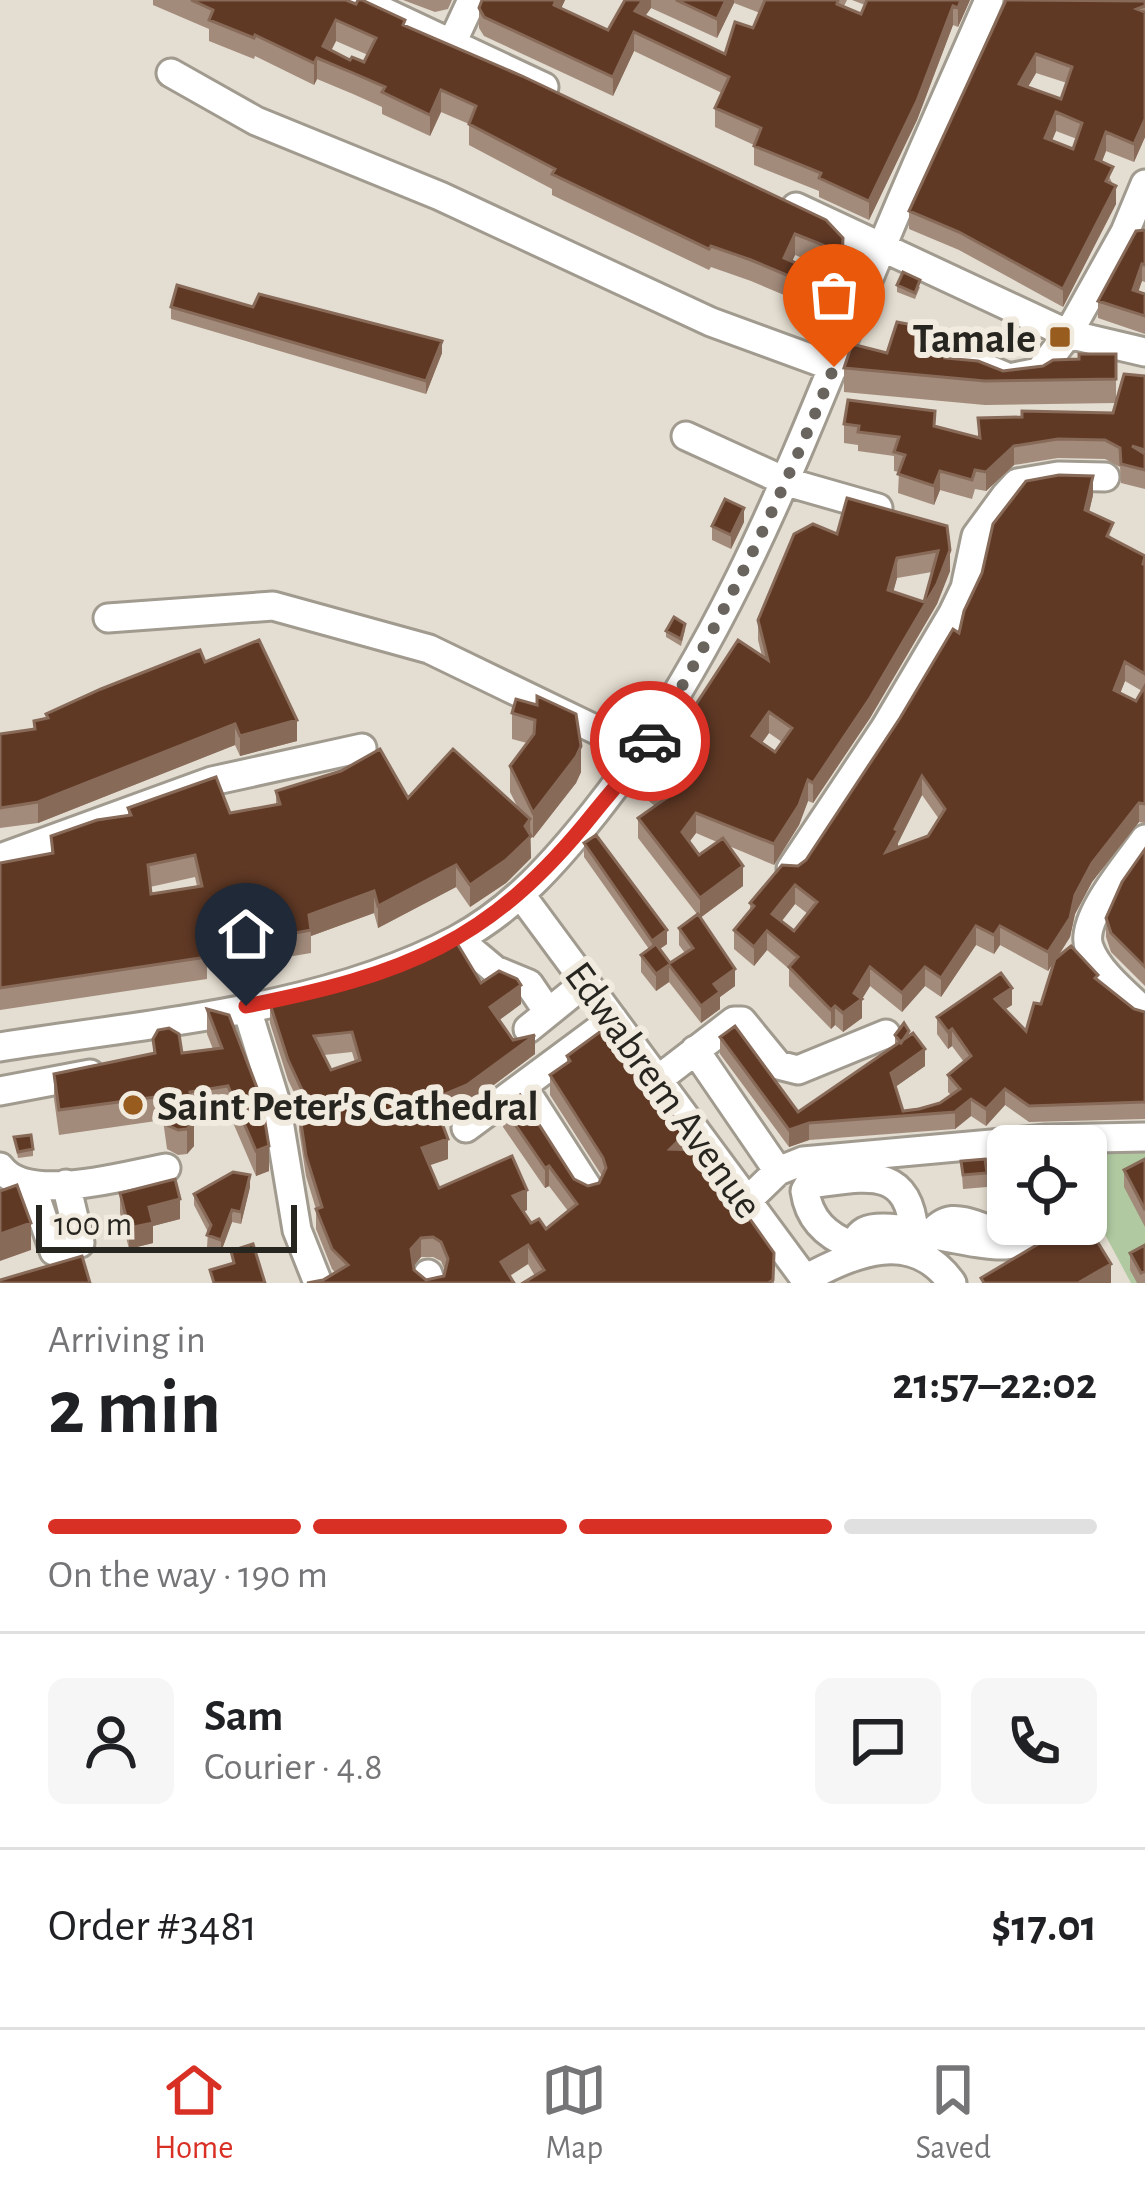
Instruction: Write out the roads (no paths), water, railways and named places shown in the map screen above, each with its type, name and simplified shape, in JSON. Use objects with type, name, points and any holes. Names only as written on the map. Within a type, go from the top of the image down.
[{"type":"street","points":[[359,0],[559,94]]},
{"type":"street","points":[[452,43],[472,0]]},
{"type":"street","points":[[0,1047],[246,1006],[403,965],[458,939],[521,895],[560,855],[642,752],[693,670],[788,482],[881,248],[989,0]]},
{"type":"street","points":[[171,73],[256,122],[440,196],[711,322],[834,367]]},
{"type":"street","points":[[941,349],[1009,378],[1039,371],[1135,231],[1145,184]]},
{"type":"street","points":[[774,196],[1068,334],[1145,352]]},
{"type":"street","points":[[686,436],[788,482],[913,518]]},
{"type":"street","points":[[791,869],[863,763],[953,613],[965,588],[965,533],[1017,483],[1058,476],[1105,477]]},
{"type":"street","points":[[108,618],[273,606],[429,649],[642,752]]},
{"type":"street","points":[[0,858],[212,782],[362,748]]},
{"type":"street","points":[[1145,839],[1098,906],[1087,940],[1104,969],[1145,1012]]},
{"type":"street","name":"Edwabrem Avenue","points":[[521,895],[807,1281]]},
{"type":"street","points":[[458,939],[496,970],[529,984],[538,1021],[586,982]]},
{"type":"street","points":[[246,1006],[277,1103],[297,1230],[318,1283]]},
{"type":"street","points":[[466,1128],[614,1019]]},
{"type":"street","points":[[660,1078],[734,1021],[742,1021],[778,1065],[798,1070],[886,1034]]},
{"type":"street","points":[[695,1050],[778,1171]]},
{"type":"street","points":[[0,1091],[128,1067]]},
{"type":"street","points":[[523,1087],[588,1188]]},
{"type":"street","points":[[747,1201],[778,1171],[803,1161],[1046,1139],[1145,1137]]},
{"type":"street","points":[[0,1167],[9,1180],[32,1187],[166,1168]]},
{"type":"street","points":[[922,1234],[897,1185],[878,1178],[809,1184],[805,1191],[807,1206],[824,1231],[858,1243],[896,1248],[941,1269],[952,1283]]},
{"type":"street","points":[[839,1181],[858,1243]]},
{"type":"street","points":[[32,1187],[54,1250],[80,1243],[66,1184]]},
{"type":"street","points":[[922,1234],[952,1218],[985,1228]]},
{"type":"street","points":[[807,1281],[858,1243],[922,1234],[987,1245]]},
{"type":"place","name":"Tamale","points":[[1060,337]]},
{"type":"place","name":"Saint Peter's Cathedral","points":[[133,1105]]}]
